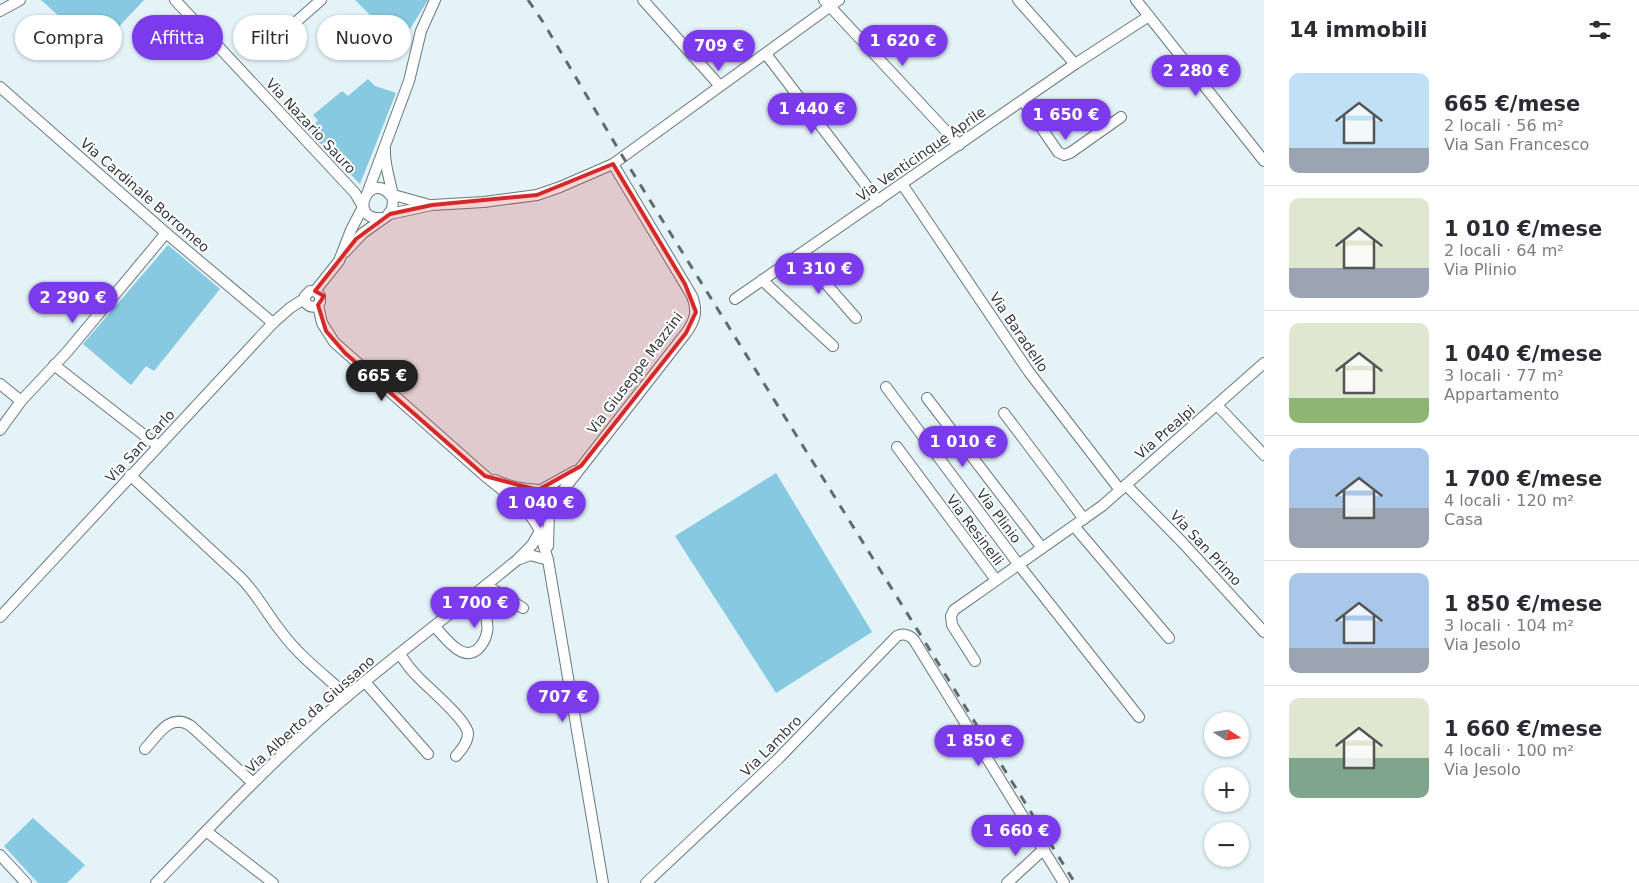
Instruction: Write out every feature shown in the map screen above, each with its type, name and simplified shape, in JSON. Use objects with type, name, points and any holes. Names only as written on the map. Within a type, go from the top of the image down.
[{"type":"street","points":[[0,11],[20,0]]},
{"type":"street","name":"Via Nazario Sauro","points":[[175,0],[355,193],[363,207]]},
{"type":"street","points":[[304,15],[322,0]]},
{"type":"street","points":[[318,305],[311,307],[305,303],[304,299],[308,292],[315,291],[332,272],[342,255],[348,237],[363,207],[363,202],[408,81],[420,34],[435,0]]},
{"type":"street","points":[[643,0],[720,86]]},
{"type":"street","points":[[363,207],[365,212],[372,217],[386,216],[432,205],[484,202],[538,195],[613,164],[766,54],[827,3],[839,0]]},
{"type":"street","points":[[1018,0],[1075,64]]},
{"type":"street","points":[[1136,0],[1264,161]]},
{"type":"street","points":[[827,3],[959,145]]},
{"type":"street","name":"Via Venticinque Aprile","points":[[736,299],[1075,64],[1149,16]]},
{"type":"street","points":[[766,54],[878,201]]},
{"type":"street","name":"Via Cardinale Borromeo","points":[[0,87],[166,233],[273,323]]},
{"type":"street","points":[[1023,100],[1058,152],[1064,156],[1121,117]]},
{"type":"street","points":[[342,255],[363,233],[386,216],[394,204],[385,163],[386,138]]},
{"type":"street","name":"Via Giuseppe Mazzini","points":[[550,509],[686,333],[696,315],[694,303],[688,290],[613,164]]},
{"type":"street","name":"Via Baradello","points":[[902,184],[1029,372],[1123,488]]},
{"type":"street","points":[[367,194],[371,190],[380,188],[391,195],[432,205]]},
{"type":"street","points":[[0,430],[21,401],[166,233]]},
{"type":"street","points":[[800,254],[856,318]]},
{"type":"street","points":[[762,280],[833,346]]},
{"type":"street","points":[[315,291],[320,296],[318,305],[322,323],[334,342],[528,512],[534,516],[541,517],[550,509]]},
{"type":"street","name":"Via San Carlo","points":[[0,617],[273,323],[304,299]]},
{"type":"street","name":"Via Prealpi","points":[[975,661],[951,621],[951,616],[958,607],[1084,520],[1123,488],[1264,363]]},
{"type":"street","points":[[54,365],[158,446]]},
{"type":"street","points":[[0,384],[21,401]]},
{"type":"street","name":"Via Plinio","points":[[886,387],[1019,564]]},
{"type":"street","points":[[926,398],[1042,548]]},
{"type":"street","points":[[1217,405],[1264,455]]},
{"type":"street","points":[[1004,413],[1084,520]]},
{"type":"street","name":"Via Resinelli","points":[[897,447],[996,580]]},
{"type":"street","name":"Via Giuseppe Mazzini","points":[[539,490],[582,466]]},
{"type":"street","points":[[130,476],[248,585],[290,643],[348,696]]},
{"type":"street","points":[[485,476],[512,486],[539,490],[550,497],[545,555]]},
{"type":"street","name":"Via San Primo","points":[[1123,488],[1183,543],[1264,632]]},
{"type":"street","points":[[539,490],[528,495],[525,500],[528,512],[540,531],[545,555],[603,883]]},
{"type":"street","points":[[1074,526],[1169,638]]},
{"type":"street","name":"Via Alberto da Giussano","points":[[156,883],[253,783],[303,735],[365,682],[517,560],[530,548],[540,531]]},
{"type":"street","name":"Via Alberto da Giussano","points":[[517,560],[527,555],[545,555]]},
{"type":"street","points":[[1019,564],[1139,717]]},
{"type":"street","points":[[486,585],[523,608]]},
{"type":"street","points":[[435,627],[460,651],[468,654],[472,652],[479,648],[487,635],[487,613],[500,594]]},
{"type":"street","name":"Via Lambro","points":[[646,883],[782,755],[898,636],[906,635],[914,640],[1044,849]]},
{"type":"street","points":[[400,654],[416,675],[438,695],[466,727],[468,734],[466,743],[456,756]]},
{"type":"street","points":[[365,682],[428,754]]},
{"type":"street","points":[[145,749],[170,723],[179,720],[191,726],[253,783]]},
{"type":"street","points":[[206,831],[273,883]]},
{"type":"street","points":[[1007,883],[1044,849],[1064,883]]},
{"type":"street","points":[[0,855],[26,883]]},
{"type":"highlighted area","points":[[613,164],[685,284],[696,312],[686,333],[581,466],[538,490],[485,476],[345,353],[326,331],[318,305],[324,296],[315,291],[356,239],[390,214],[432,205],[537,195]]},
{"type":"shaded area","points":[[41,0],[144,0],[122,23],[122,15],[58,15]]},
{"type":"shaded area","points":[[355,0],[428,0],[411,27],[411,15],[370,15]]},
{"type":"shaded area","points":[[368,79],[375,86],[396,93],[360,184],[309,132],[318,120],[313,115],[342,91],[348,96]]},
{"type":"shaded area","points":[[168,245],[220,289],[154,371],[146,366],[131,385],[83,344]]},
{"type":"shaded area","points":[[776,473],[872,632],[776,693],[675,536]]},
{"type":"shaded area","points":[[535,497],[541,497],[545,504],[541,511],[535,511],[531,507],[531,501]]},
{"type":"shaded area","points":[[33,818],[85,865],[67,883],[38,883],[4,846]]},
{"type":"railway","points":[[528,0],[623,157],[1075,883]]}]
